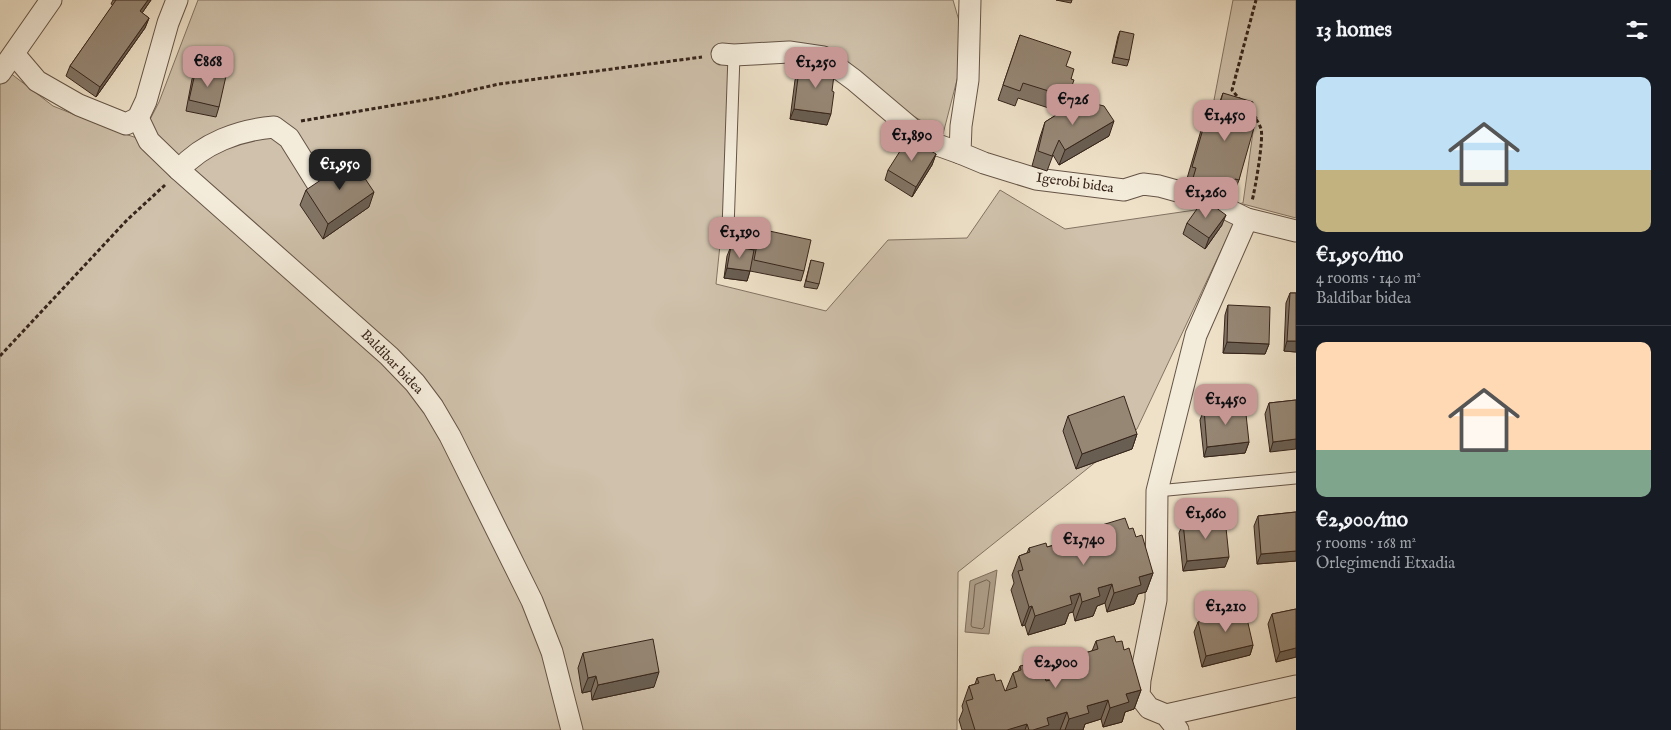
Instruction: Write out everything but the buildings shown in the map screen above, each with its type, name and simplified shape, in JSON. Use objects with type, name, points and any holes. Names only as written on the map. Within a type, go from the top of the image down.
[{"type":"street","points":[[0,73],[52,0]]},
{"type":"street","points":[[14,54],[37,81],[79,105],[126,124],[138,118],[146,101],[176,0]]},
{"type":"street","points":[[960,153],[961,126],[968,80],[970,0]]},
{"type":"street","name":"Igerobi bidea","points":[[728,55],[789,52],[823,57],[932,143],[984,163],[1036,179],[1124,190],[1143,184],[1159,186],[1206,199],[1247,219],[1296,232]]},
{"type":"street","name":"Baldibar bidea","points":[[138,118],[148,141],[389,356],[415,383],[433,407],[450,436],[532,601],[552,652],[572,730]]},
{"type":"street","points":[[179,170],[189,159],[213,144],[251,129],[274,128],[289,138],[317,183]]},
{"type":"street","points":[[1247,219],[1196,335],[1157,491],[1151,560],[1156,600],[1136,681],[1139,696],[1149,708],[1172,723],[1296,686]]},
{"type":"lane","points":[[728,55],[728,229],[737,241]]},
{"type":"lane","points":[[1157,491],[1296,478]]},
{"type":"path","points":[[1247,219],[1256,189],[1262,131],[1255,118],[1232,90],[1256,0]]},
{"type":"path","points":[[274,128],[442,97],[499,84],[728,55]]},
{"type":"path","points":[[0,356],[127,220],[179,170]]},
{"type":"shaded area","points":[[198,0],[953,0],[966,45],[943,134],[815,56],[739,59],[716,284],[826,311],[888,240],[967,238],[1000,190],[1065,229],[1243,203],[1255,118],[1214,100],[1233,0],[1296,0],[1296,218],[1243,204],[1137,429],[958,572],[957,730],[0,730],[0,77],[5,69],[53,106],[140,139],[159,102]]},
{"type":"water","points":[[997,570],[989,634],[965,632],[970,581]]}]
